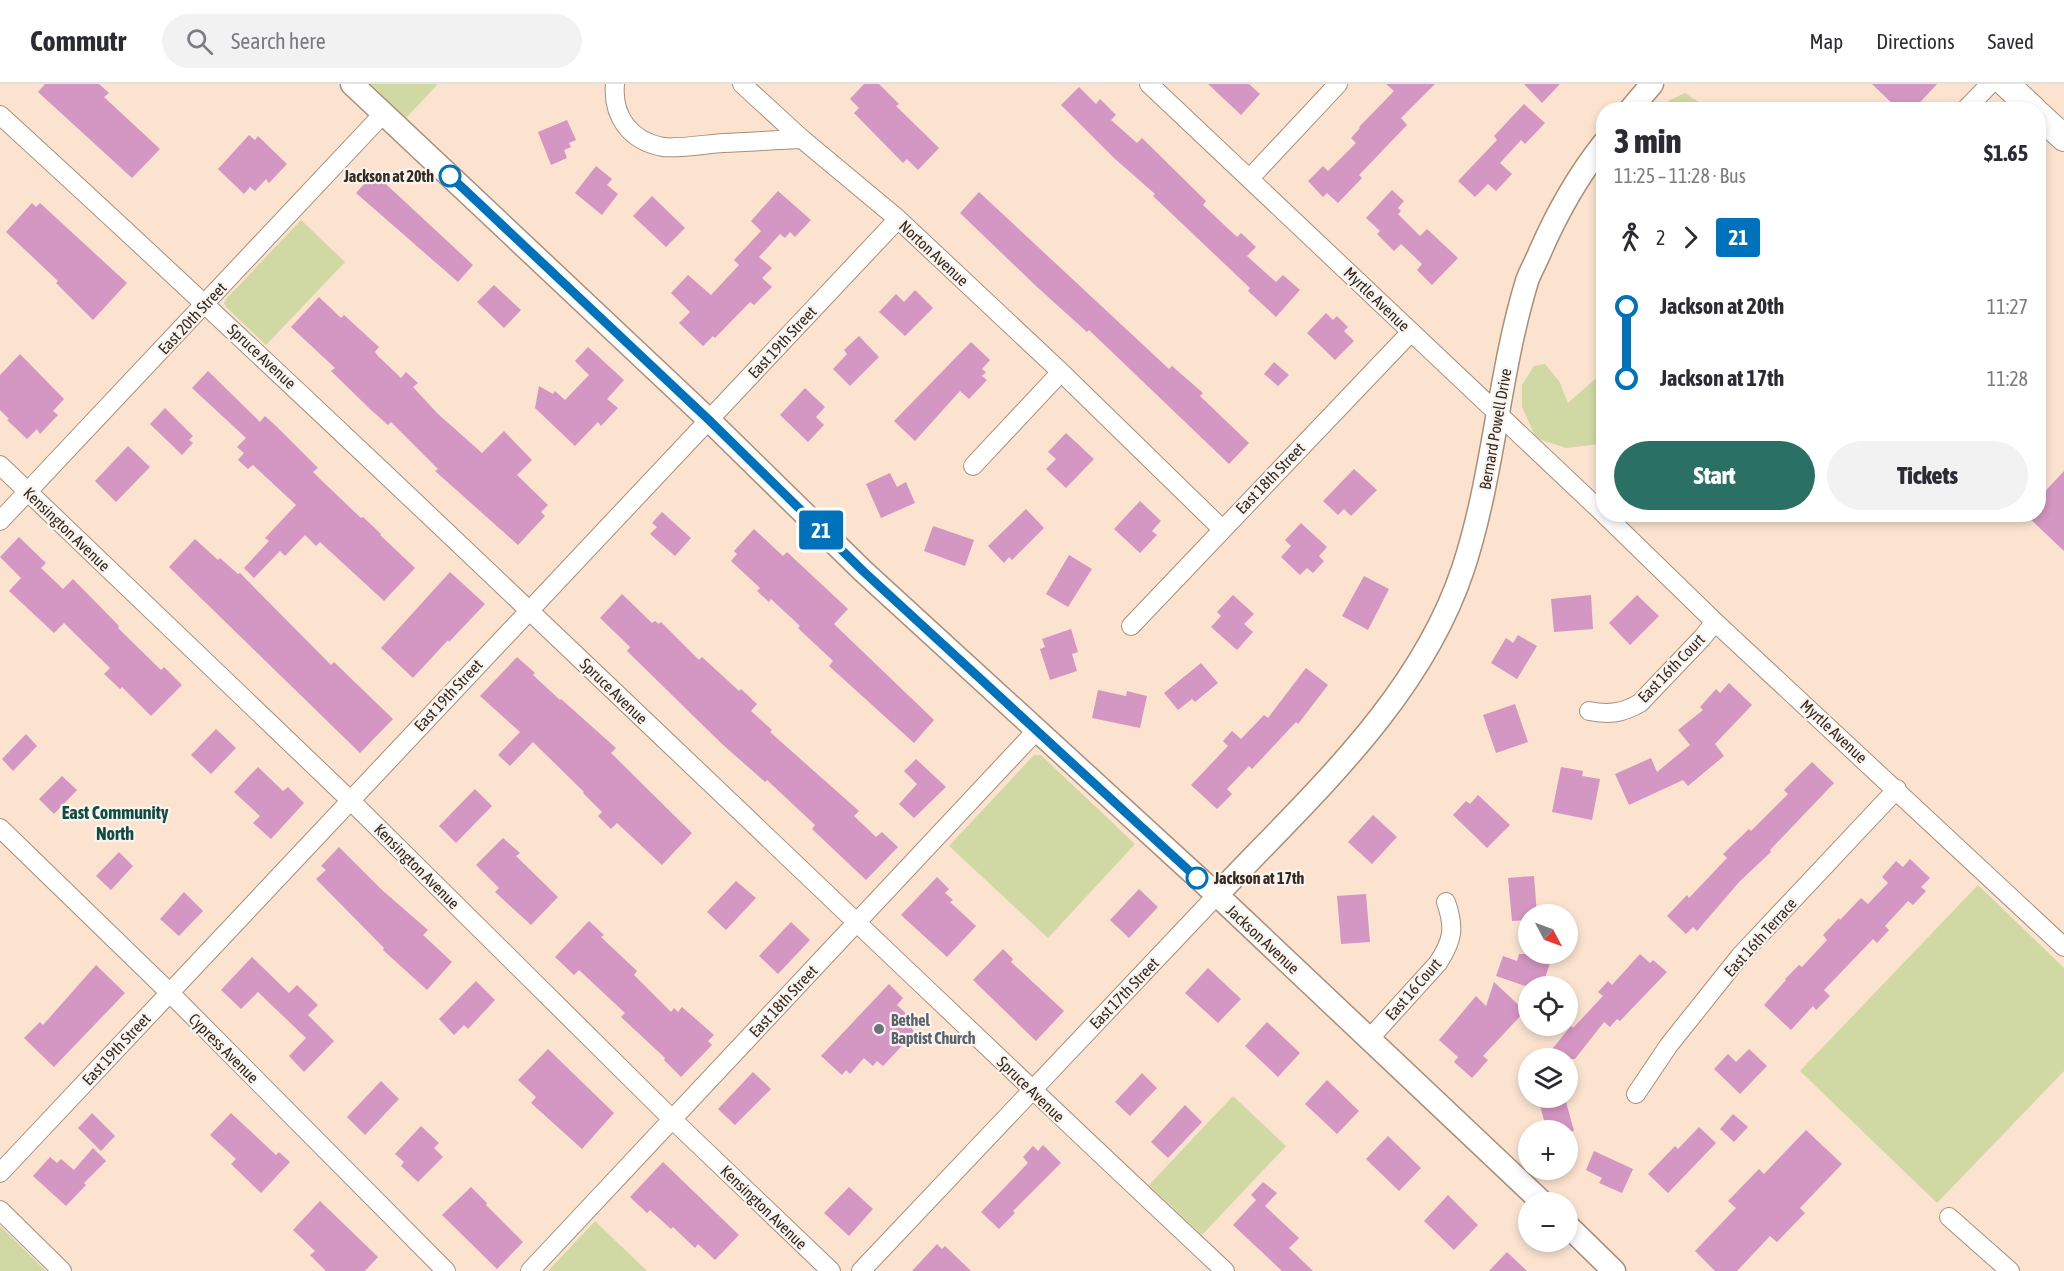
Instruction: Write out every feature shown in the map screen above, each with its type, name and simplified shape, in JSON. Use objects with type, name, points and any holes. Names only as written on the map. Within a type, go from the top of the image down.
[{"type":"main road","points":[[2006,84],[2025,102]]},
{"type":"main road","points":[[2046,121],[2064,138]]},
{"type":"street","name":"Jackson Avenue","points":[[352,84],[709,420],[863,571],[1370,1038],[1531,1192]]},
{"type":"street","points":[[615,84],[614,95],[625,127],[638,138],[663,147],[802,139]]},
{"type":"street","name":"Norton Avenue","points":[[742,84],[802,139],[898,219],[1061,372],[1222,529]]},
{"type":"street","name":"Myrtle Avenue","points":[[1149,84],[1596,506]]},
{"type":"street","points":[[1250,178],[1338,84]]},
{"type":"street","points":[[1973,102],[1990,84]]},
{"type":"street","name":"East 20th Street","points":[[0,521],[383,114]]},
{"type":"street","name":"Spruce Avenue","points":[[0,115],[206,303],[1031,1090],[1224,1271]]},
{"type":"street","name":"Bernard Powell Drive","points":[[1384,713],[1436,629],[1462,571],[1482,504],[1509,356],[1528,280],[1552,225],[1582,170],[1596,153]]},
{"type":"street","name":"East 19th Street","points":[[0,1173],[898,219]]},
{"type":"street","name":"East 18th Street","points":[[1131,626],[1412,332]]},
{"type":"street","points":[[973,466],[1061,372]]},
{"type":"street","name":"Kensington Avenue","points":[[0,465],[351,800],[673,1120],[831,1271]]},
{"type":"street","name":"Myrtle Avenue","points":[[1612,522],[2064,947]]},
{"type":"street","name":"East 16th Court","points":[[1589,711],[1612,714],[1628,710],[1640,703],[1702,638],[1715,621]]},
{"type":"street","name":"East 17th Street","points":[[861,1271],[1349,756],[1384,713]]},
{"type":"street","name":"East 18th Street","points":[[530,1271],[1036,731]]},
{"type":"street","name":"East 16th Terrace","points":[[1636,1094],[1669,1046],[1740,956],[1897,789]]},
{"type":"street","name":"Cypress Avenue","points":[[0,828],[169,992],[446,1271]]},
{"type":"street","name":"East 16 Court","points":[[1370,1038],[1448,949],[1452,925],[1446,902]]},
{"type":"street","points":[[0,1210],[62,1271]]},
{"type":"street","points":[[1949,1217],[2010,1271]]},
{"type":"street","points":[[1578,1236],[1611,1270]]},
{"type":"green space","points":[[371,84],[438,84],[406,118]]},
{"type":"green space","points":[[1685,93],[1698,102],[1668,102]]},
{"type":"green space","points":[[301,220],[345,262],[266,345],[224,303]]},
{"type":"green space","points":[[1545,364],[1559,381],[1568,403],[1596,378],[1596,444],[1566,448],[1536,438],[1522,407],[1522,385],[1534,366]]},
{"type":"green space","points":[[1034,755],[1041,755],[1135,844],[1048,938],[949,846]]},
{"type":"green space","points":[[1978,885],[2064,968],[2064,1071],[1937,1203],[1800,1071]]},
{"type":"green space","points":[[1233,1096],[1286,1146],[1202,1235],[1149,1185]]},
{"type":"green space","points":[[595,1221],[647,1271],[548,1271]]},
{"type":"green space","points":[[0,1226],[46,1271],[0,1271]]},
{"type":"building","points":[[45,84],[99,84],[109,93],[104,97],[160,149],[132,178],[38,92]]},
{"type":"building","points":[[864,84],[879,84],[899,104],[896,106],[939,148],[918,170],[907,159],[903,163],[854,113],[859,108],[850,99]]},
{"type":"building","points":[[1208,84],[1249,84],[1260,94],[1241,115]]},
{"type":"building","points":[[1386,84],[1435,84],[1401,118],[1407,125],[1359,175],[1362,178],[1338,203],[1327,193],[1323,197],[1308,181],[1323,166],[1328,171],[1356,143],[1351,138],[1359,127],[1394,91]]},
{"type":"building","points":[[1524,84],[1560,84],[1542,103]]},
{"type":"building","points":[[1872,84],[1937,84],[1920,102],[1891,102]]},
{"type":"building","points":[[1079,87],[1096,104],[1100,99],[1116,115],[1111,120],[1137,143],[1142,138],[1206,201],[1203,205],[1237,237],[1241,233],[1256,247],[1247,256],[1276,282],[1283,275],[1300,290],[1276,317],[1248,291],[1250,288],[1153,196],[1155,194],[1114,158],[1061,105]]},
{"type":"building","points":[[1524,104],[1545,123],[1525,144],[1521,140],[1500,163],[1512,174],[1496,191],[1488,184],[1475,197],[1458,181],[1497,140],[1494,136]]},
{"type":"building","points":[[567,120],[576,140],[569,143],[571,147],[564,150],[567,158],[551,165],[538,132]]},
{"type":"building","points":[[249,135],[255,140],[258,136],[287,164],[269,183],[266,179],[255,191],[250,187],[244,194],[218,169]]},
{"type":"building","points":[[596,166],[612,179],[607,185],[618,194],[602,215],[575,193]]},
{"type":"building","points":[[374,173],[473,265],[458,282],[356,193]]},
{"type":"building","points":[[1392,190],[1404,201],[1398,208],[1401,211],[1398,214],[1420,236],[1427,229],[1458,258],[1432,285],[1417,270],[1422,264],[1401,244],[1394,251],[1377,234],[1380,231],[1366,218]]},
{"type":"building","points":[[778,191],[811,220],[795,237],[790,232],[785,238],[780,234],[759,257],[772,268],[762,278],[772,287],[754,305],[750,302],[715,338],[713,336],[703,346],[679,323],[690,312],[671,293],[688,275],[711,295],[739,265],[734,260],[761,231],[751,221]]},
{"type":"building","points":[[979,192],[1169,369],[1172,366],[1203,393],[1200,396],[1249,443],[1229,464],[1089,330],[1087,332],[1037,287],[960,213]]},
{"type":"building","points":[[652,196],[685,228],[666,247],[633,216]]},
{"type":"building","points":[[32,203],[36,207],[40,203],[127,283],[93,320],[56,283],[58,281],[6,232]]},
{"type":"building","points":[[494,285],[521,310],[504,328],[477,302]]},
{"type":"building","points":[[915,290],[933,308],[905,336],[879,312],[896,294],[904,302]]},
{"type":"building","points":[[319,297],[341,318],[344,315],[379,347],[375,352],[401,378],[406,372],[418,383],[413,387],[438,414],[482,453],[504,431],[532,460],[517,475],[548,505],[541,512],[545,516],[518,545],[435,471],[438,469],[391,422],[388,425],[371,410],[331,371],[335,368],[291,327]]},
{"type":"building","points":[[1326,313],[1333,320],[1337,316],[1348,327],[1344,331],[1354,341],[1335,360],[1307,333]]},
{"type":"building","points":[[859,336],[879,357],[850,386],[833,369],[847,354],[844,350]]},
{"type":"building","points":[[971,342],[990,360],[982,369],[986,372],[982,376],[987,380],[969,399],[960,391],[915,441],[894,421]]},
{"type":"building","points":[[588,347],[624,380],[607,399],[618,408],[601,426],[598,422],[575,446],[535,408],[539,386],[553,394],[555,391],[565,400],[589,375],[575,361]]},
{"type":"building","points":[[20,354],[64,399],[53,411],[58,415],[40,434],[37,429],[27,439],[0,410],[0,375]]},
{"type":"building","points":[[1274,362],[1289,375],[1278,386],[1264,374]]},
{"type":"building","points":[[208,371],[260,422],[265,416],[277,427],[318,468],[313,472],[415,568],[384,601],[320,542],[316,546],[305,535],[285,556],[280,551],[254,578],[244,568],[269,541],[265,538],[296,505],[253,465],[248,469],[238,460],[244,453],[237,447],[246,438],[192,388]]},
{"type":"building","points":[[805,388],[825,407],[816,417],[824,425],[808,442],[780,415]]},
{"type":"building","points":[[165,408],[193,436],[189,440],[193,443],[182,455],[150,424]]},
{"type":"building","points":[[1066,433],[1094,459],[1066,488],[1046,469],[1056,459],[1048,452]]},
{"type":"building","points":[[128,446],[150,467],[116,502],[95,481]]},
{"type":"building","points":[[1354,469],[1377,490],[1351,516],[1344,509],[1338,515],[1323,501]]},
{"type":"building","points":[[2064,471],[2064,551],[2033,522],[2046,522],[2046,490]]},
{"type":"building","points":[[890,473],[897,487],[906,482],[915,503],[881,518],[866,484]]},
{"type":"building","points":[[1140,501],[1161,521],[1152,531],[1157,535],[1140,553],[1114,529]]},
{"type":"building","points":[[1026,509],[1044,528],[1012,560],[1009,557],[1004,563],[988,546]]},
{"type":"building","points":[[662,512],[691,538],[675,556],[650,534],[657,527],[652,523]]},
{"type":"building","points":[[1301,523],[1327,547],[1319,556],[1324,561],[1313,573],[1307,568],[1300,575],[1281,557],[1291,546],[1285,540]]},
{"type":"building","points":[[933,526],[974,540],[965,566],[924,551]]},
{"type":"building","points":[[754,529],[783,556],[787,552],[848,609],[834,624],[934,720],[914,743],[829,666],[833,661],[771,599],[769,602],[757,591],[760,588],[731,561],[737,554],[734,551]]},
{"type":"building","points":[[19,537],[46,563],[41,568],[63,589],[73,579],[161,670],[164,667],[182,685],[151,716],[122,687],[120,689],[104,674],[110,668],[64,623],[54,633],[9,591],[21,578],[0,557]]},
{"type":"building","points":[[195,539],[218,560],[220,558],[238,574],[240,573],[331,665],[334,662],[393,719],[360,753],[169,567]]},
{"type":"building","points":[[1069,555],[1092,569],[1068,607],[1046,594]]},
{"type":"building","points":[[450,572],[485,604],[413,678],[381,648]]},
{"type":"building","points":[[1364,576],[1389,589],[1368,630],[1342,616]]},
{"type":"building","points":[[622,594],[652,623],[661,622],[699,660],[702,657],[739,691],[741,689],[757,704],[751,711],[772,730],[770,732],[859,811],[854,816],[876,837],[882,832],[898,847],[866,880],[812,829],[815,825],[767,780],[765,782],[721,743],[627,651],[630,647],[600,618]]},
{"type":"building","points":[[1233,595],[1254,614],[1244,624],[1253,632],[1237,650],[1211,627],[1221,616],[1217,612]]},
{"type":"building","points":[[1591,595],[1593,629],[1554,632],[1551,599]]},
{"type":"building","points":[[1637,595],[1659,616],[1630,645],[1609,623]]},
{"type":"building","points":[[1071,629],[1078,652],[1072,654],[1077,671],[1050,680],[1040,649],[1045,647],[1042,639]]},
{"type":"building","points":[[1518,635],[1537,646],[1517,679],[1491,663],[1506,638],[1513,643]]},
{"type":"building","points":[[517,657],[560,700],[616,748],[611,753],[692,833],[662,865],[617,823],[611,829],[598,816],[602,812],[533,742],[510,766],[498,755],[520,732],[480,696]]},
{"type":"building","points":[[1201,663],[1218,683],[1195,702],[1192,699],[1178,710],[1164,693]]},
{"type":"building","points":[[1306,668],[1328,685],[1298,724],[1296,722],[1252,769],[1249,766],[1227,789],[1232,794],[1217,809],[1191,785],[1228,746],[1223,741],[1232,731],[1241,739],[1264,715],[1268,718]]},
{"type":"building","points":[[1729,683],[1752,705],[1715,744],[1724,756],[1688,786],[1683,780],[1629,805],[1615,774],[1651,758],[1657,772],[1690,745],[1678,730],[1703,710],[1700,707],[1716,689],[1720,693]]},
{"type":"building","points":[[1098,690],[1126,696],[1127,691],[1147,696],[1140,728],[1092,718]]},
{"type":"building","points":[[1515,704],[1528,742],[1496,753],[1483,715]]},
{"type":"building","points":[[216,729],[236,748],[211,774],[191,755]]},
{"type":"building","points":[[26,734],[37,746],[13,771],[2,759]]},
{"type":"building","points":[[916,759],[946,787],[914,818],[899,804],[917,784],[904,771]]},
{"type":"building","points":[[1812,762],[1834,783],[1770,850],[1771,852],[1740,881],[1697,931],[1693,927],[1686,934],[1667,916],[1687,895],[1689,898],[1727,858],[1723,854],[1749,829],[1751,831],[1788,794],[1784,790]]},
{"type":"building","points":[[258,767],[283,791],[288,787],[304,803],[271,839],[253,823],[260,816],[234,792]]},
{"type":"building","points":[[1561,767],[1583,771],[1582,776],[1600,779],[1592,820],[1552,812]]},
{"type":"building","points":[[62,776],[77,790],[54,814],[39,799]]},
{"type":"building","points":[[475,789],[492,806],[456,843],[439,826]]},
{"type":"building","points":[[1478,795],[1510,825],[1487,848],[1453,815],[1466,801],[1470,804]]},
{"type":"building","points":[[1373,815],[1397,837],[1372,864],[1348,842]]},
{"type":"building","points":[[503,838],[520,853],[516,856],[558,897],[531,925],[495,892],[499,888],[476,865]]},
{"type":"building","points":[[339,847],[382,890],[428,930],[423,935],[452,962],[427,990],[383,950],[384,948],[316,879],[326,870],[321,866]]},
{"type":"building","points":[[119,852],[133,866],[111,890],[96,876]]},
{"type":"building","points":[[1910,859],[1930,878],[1921,887],[1926,891],[1913,905],[1908,901],[1885,926],[1889,930],[1877,943],[1873,939],[1824,990],[1830,996],[1816,1010],[1813,1006],[1791,1030],[1764,1005],[1785,979],[1799,965],[1802,967],[1827,940],[1823,935],[1839,918],[1840,920],[1861,898],[1868,904],[1888,883],[1882,877],[1896,861],[1903,867]]},
{"type":"building","points":[[1534,876],[1536,904],[1518,904],[1518,921],[1512,921],[1508,878]]},
{"type":"building","points":[[937,877],[949,889],[945,893],[953,900],[950,902],[976,926],[947,957],[901,915]]},
{"type":"building","points":[[736,881],[756,898],[726,930],[707,912]]},
{"type":"building","points":[[1139,889],[1158,907],[1129,938],[1110,920]]},
{"type":"building","points":[[184,892],[203,911],[179,936],[160,919]]},
{"type":"building","points":[[1366,894],[1370,942],[1341,944],[1337,896]]},
{"type":"building","points":[[589,921],[604,935],[601,937],[637,971],[634,975],[671,1012],[674,1008],[678,1012],[682,1007],[714,1035],[708,1041],[712,1045],[681,1077],[664,1060],[665,1058],[621,1017],[625,1013],[579,970],[574,975],[555,957]]},
{"type":"building","points":[[791,922],[810,940],[778,974],[759,956]]},
{"type":"building","points":[[1003,949],[1013,959],[1011,962],[1064,1011],[1036,1041],[973,980]]},
{"type":"building","points":[[1640,954],[1650,963],[1653,960],[1667,972],[1620,1021],[1617,1019],[1610,1027],[1604,1022],[1578,1055],[1578,1048],[1553,1048],[1563,1036],[1578,1036],[1578,1023],[1603,996],[1598,992],[1608,981],[1612,985]]},
{"type":"building","points":[[1503,956],[1517,961],[1518,958],[1518,964],[1550,964],[1546,976],[1518,976],[1518,984],[1496,976]]},
{"type":"building","points":[[252,957],[289,993],[297,985],[318,1005],[308,1015],[334,1041],[304,1072],[289,1056],[306,1038],[258,992],[241,1009],[221,990]]},
{"type":"building","points":[[96,965],[125,993],[54,1067],[24,1038],[40,1022],[43,1025]]},
{"type":"building","points":[[1208,968],[1241,999],[1218,1023],[1185,993]]},
{"type":"building","points":[[476,981],[495,1000],[468,1029],[464,1025],[454,1035],[439,1019]]},
{"type":"building","points":[[1494,982],[1518,1004],[1518,1018],[1483,1056],[1488,1060],[1472,1078],[1454,1062],[1458,1057],[1439,1040],[1476,996],[1486,1006]]},
{"type":"building","name":"Bethel Baptist Church","points":[[889,984],[903,998],[897,1005],[914,1021],[909,1026],[915,1032],[883,1066],[877,1061],[873,1066],[864,1058],[850,1074],[846,1070],[842,1075],[821,1056]]},
{"type":"building","points":[[1267,1022],[1300,1053],[1278,1077],[1245,1046]]},
{"type":"building","points":[[548,1049],[614,1113],[582,1149],[531,1103],[536,1097],[518,1080]]},
{"type":"building","points":[[1749,1049],[1767,1066],[1740,1094],[1714,1069],[1728,1054],[1736,1062]]},
{"type":"building","points":[[753,1072],[771,1089],[735,1125],[718,1109]]},
{"type":"building","points":[[1142,1073],[1157,1088],[1130,1116],[1115,1102]]},
{"type":"building","points":[[1327,1080],[1359,1111],[1337,1134],[1305,1104]]},
{"type":"building","points":[[381,1081],[399,1099],[365,1135],[347,1117]]},
{"type":"building","points":[[1185,1105],[1202,1122],[1168,1158],[1151,1142]]},
{"type":"building","points":[[1541,1108],[1568,1108],[1571,1120],[1544,1120]]},
{"type":"building","points":[[92,1113],[115,1136],[101,1151],[78,1128]]},
{"type":"building","points":[[231,1113],[276,1155],[279,1152],[290,1162],[261,1193],[231,1164],[236,1159],[210,1135]]},
{"type":"building","points":[[1733,1114],[1748,1127],[1734,1142],[1720,1129]]},
{"type":"building","points":[[421,1126],[439,1143],[434,1148],[443,1157],[418,1182],[401,1166],[404,1162],[395,1154]]},
{"type":"building","points":[[1699,1127],[1716,1143],[1668,1193],[1648,1174],[1675,1146],[1678,1149]]},
{"type":"building","points":[[1806,1130],[1842,1164],[1800,1208],[1805,1213],[1777,1242],[1770,1236],[1737,1271],[1715,1271],[1695,1251],[1736,1208],[1728,1201],[1759,1169],[1764,1174]]},
{"type":"building","points":[[1388,1136],[1421,1168],[1399,1191],[1366,1159]]},
{"type":"building","points":[[1043,1145],[1061,1163],[1013,1211],[1015,1213],[999,1229],[981,1212],[1028,1163],[1023,1157],[1033,1146],[1038,1151]]},
{"type":"building","points":[[93,1148],[106,1161],[84,1183],[86,1185],[66,1206],[33,1176],[50,1157],[57,1163],[61,1159],[74,1170]]},
{"type":"building","points":[[1594,1151],[1633,1169],[1622,1193],[1599,1183],[1602,1178],[1586,1170]]},
{"type":"building","points":[[663,1162],[739,1235],[715,1260],[698,1244],[695,1248],[673,1227],[671,1229],[650,1210],[647,1213],[630,1197]]},
{"type":"building","points":[[1263,1182],[1277,1193],[1265,1206],[1299,1238],[1289,1248],[1313,1271],[1282,1271],[1233,1225],[1256,1200],[1251,1195]]},
{"type":"building","points":[[471,1187],[523,1242],[497,1269],[442,1215]]},
{"type":"building","points":[[849,1187],[873,1209],[849,1236],[824,1213]]},
{"type":"building","points":[[1448,1195],[1478,1225],[1454,1250],[1424,1221]]},
{"type":"building","points":[[320,1201],[378,1257],[365,1271],[326,1271],[310,1255],[315,1251],[293,1230]]},
{"type":"building","points":[[937,1244],[942,1249],[945,1246],[971,1271],[912,1271]]},
{"type":"building","points":[[1507,1252],[1527,1271],[1489,1271]]},
{"type":"bus line","name":"21","points":[[450,176],[709,420],[863,571],[1197,878]]},
{"type":"place","name":"Jackson at 20th","points":[[450,176]]},
{"type":"place","name":"Jackson at 17th","points":[[1197,878]]},
{"type":"place","name":"Bethel Baptist Church","points":[[879,1029]]},
{"type":"district","name":"East Community North","points":[[115,822]]}]
